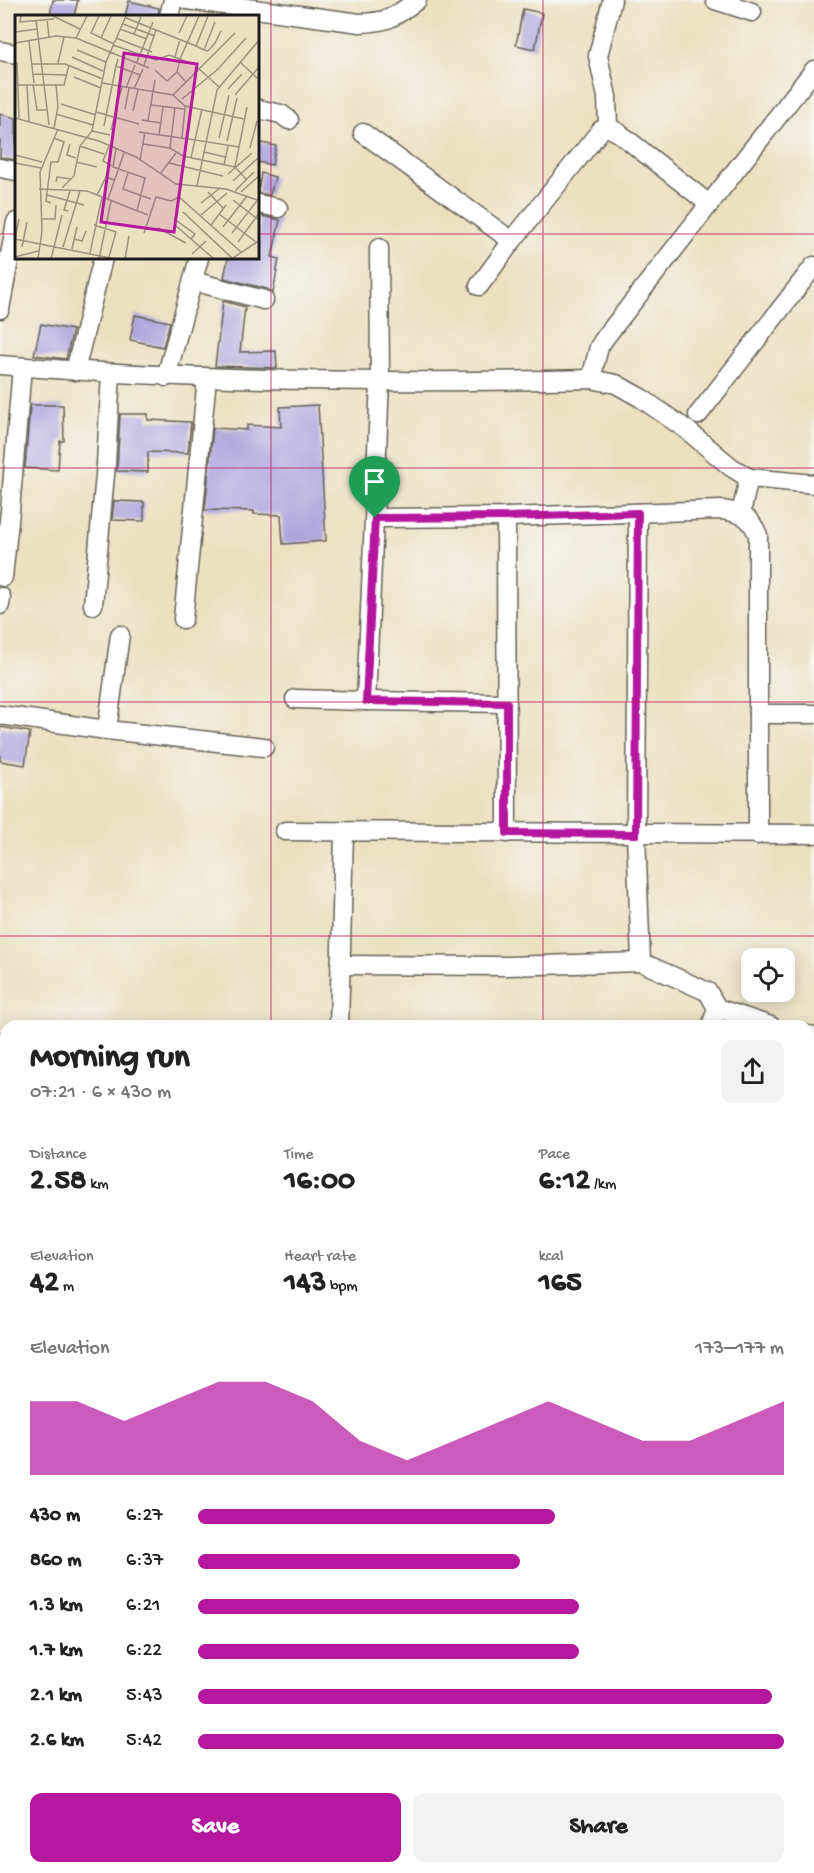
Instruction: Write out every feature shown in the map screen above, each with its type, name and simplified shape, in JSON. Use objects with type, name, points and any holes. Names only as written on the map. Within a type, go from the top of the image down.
[{"type":"street","points":[[169,15],[173,0]]},
{"type":"street","points":[[188,0],[360,23],[391,19],[417,0]]},
{"type":"street","points":[[608,127],[607,97],[598,56],[612,0]]},
{"type":"street","points":[[715,0],[752,12]]},
{"type":"street","points":[[0,51],[15,54]]},
{"type":"street","points":[[591,379],[599,347],[604,339],[814,70]]},
{"type":"street","points":[[260,109],[281,114],[289,120]]},
{"type":"street","points":[[608,127],[619,133],[709,204]]},
{"type":"street","points":[[479,286],[601,130],[608,127]]},
{"type":"street","points":[[363,133],[512,241]]},
{"type":"street","points":[[0,168],[15,171]]},
{"type":"street","points":[[260,204],[278,208]]},
{"type":"street","points":[[0,309],[15,227]]},
{"type":"street","points":[[366,701],[380,382],[379,248]]},
{"type":"street","points":[[75,371],[103,260]]},
{"type":"street","points":[[166,377],[198,260]]},
{"type":"street","points":[[698,416],[814,266]]},
{"type":"street","points":[[193,282],[264,300]]},
{"type":"street","points":[[0,365],[207,378],[380,382],[591,379],[616,384],[641,398],[687,430],[731,467],[749,478],[814,484]]},
{"type":"street","points":[[3,577],[22,367]]},
{"type":"street","points":[[93,605],[106,464],[111,373]]},
{"type":"street","points":[[183,619],[207,378]]},
{"type":"street","points":[[741,513],[749,478]]},
{"type":"street","points":[[375,518],[506,517],[722,510],[741,513],[753,524],[758,535],[758,835]]},
{"type":"street","points":[[638,513],[636,834],[640,962]]},
{"type":"street","points":[[506,517],[507,833]]},
{"type":"street","points":[[107,730],[120,635]]},
{"type":"street","points":[[295,699],[507,703]]},
{"type":"street","points":[[758,714],[814,714]]},
{"type":"street","points":[[0,715],[107,730],[264,747]]},
{"type":"street","points":[[285,831],[814,834]]},
{"type":"street","points":[[339,1020],[344,832]]},
{"type":"street","points":[[340,965],[507,966],[640,962],[708,992],[717,1008],[753,1020]]},
{"type":"street","points":[[713,1020],[717,1008]]},
{"type":"building","points":[[53,0],[78,0],[74,15],[50,15]]},
{"type":"building","points":[[129,1],[159,8],[158,15],[125,15]]},
{"type":"building","points":[[523,9],[542,13],[535,49],[516,45]]},
{"type":"building","points":[[0,114],[15,118],[15,160],[0,157]]},
{"type":"building","points":[[260,142],[276,146],[272,165],[260,162]]},
{"type":"building","points":[[261,173],[275,177],[270,195],[260,193]]},
{"type":"building","points":[[260,215],[280,220],[272,257],[279,259],[273,293],[267,289],[224,278],[228,260],[260,260]]},
{"type":"building","points":[[223,301],[245,307],[240,352],[276,351],[277,368],[215,366]]},
{"type":"building","points":[[135,315],[170,322],[163,347],[130,340]]},
{"type":"building","points":[[41,324],[73,330],[66,359],[34,355]]},
{"type":"building","points":[[30,405],[63,405],[64,441],[60,441],[58,470],[25,468]]},
{"type":"building","points":[[318,405],[326,541],[283,544],[281,515],[254,514],[254,511],[205,510],[213,428],[247,430],[247,425],[281,427],[280,407]]},
{"type":"building","points":[[120,414],[148,414],[148,420],[191,422],[188,453],[148,452],[148,472],[117,471]]},
{"type":"building","points":[[114,501],[144,502],[144,521],[112,520]]},
{"type":"building","points":[[0,727],[30,732],[25,765],[0,761]]},
{"type":"route","points":[[638,513],[636,834],[507,833],[507,703],[366,701],[375,518],[638,513]]}]
